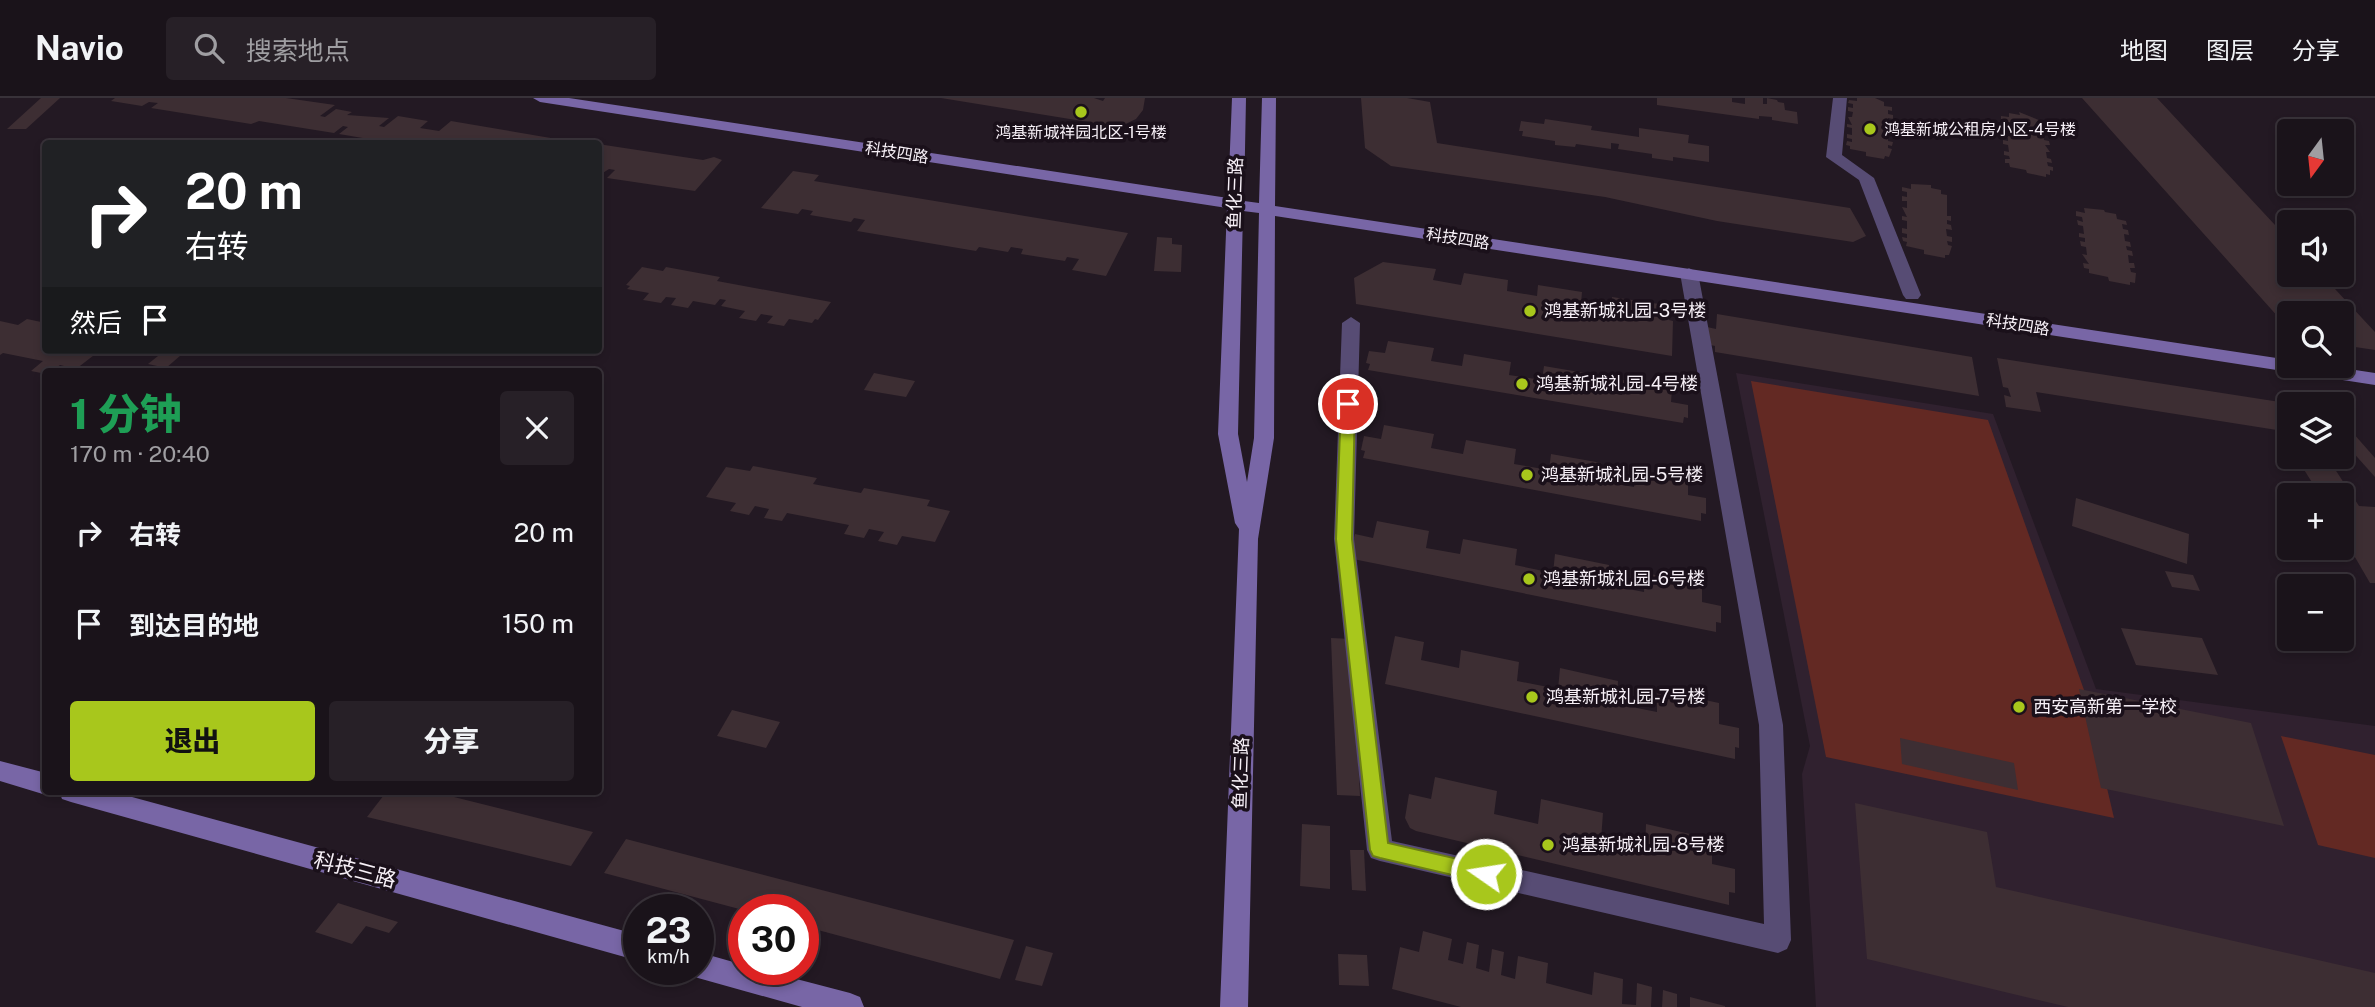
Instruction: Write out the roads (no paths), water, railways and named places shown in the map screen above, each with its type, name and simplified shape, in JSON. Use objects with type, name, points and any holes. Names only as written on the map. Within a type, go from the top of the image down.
[{"type":"street","name":"科技四路","points":[[540,98],[1912,295],[2277,352]]},
{"type":"street","name":"科技四路","points":[[612,98],[1234,198]]},
{"type":"street","name":"鱼化三路","points":[[1239,98],[1228,434],[1248,539]]},
{"type":"street","name":"鱼化三路","points":[[1234,1007],[1248,539],[1264,438],[1269,98]]},
{"type":"street","points":[[1840,98],[1834,157],[1867,178],[1912,295]]},
{"type":"street","name":"科技四路","points":[[1266,202],[1689,273],[2375,379]]},
{"type":"street","points":[[1351,323],[1344,539],[1380,850],[1778,940],[1772,725],[1689,273]]},
{"type":"street","points":[[2354,364],[2375,367]]},
{"type":"street","points":[[0,771],[42,783]]},
{"type":"street","name":"科技三路","points":[[85,795],[623,944]]},
{"type":"street","points":[[714,969],[850,1007]]},
{"type":"place","name":"鸿基新城祥园北区-1号楼","points":[[1081,112]]},
{"type":"place","name":"鸿基新城公租房小区-4号楼","points":[[1870,129]]},
{"type":"place","name":"鸿基新城礼园-3号楼","points":[[1530,311]]},
{"type":"place","name":"鸿基新城礼园-4号楼","points":[[1522,384]]},
{"type":"place","name":"鸿基新城礼园-5号楼","points":[[1527,475]]},
{"type":"place","name":"鸿基新城礼园-6号楼","points":[[1529,579]]},
{"type":"place","name":"鸿基新城礼园-7号楼","points":[[1532,697]]},
{"type":"place","name":"西安高新第一学校","points":[[2019,707]]},
{"type":"place","name":"鸿基新城礼园-8号楼","points":[[1548,845]]}]
